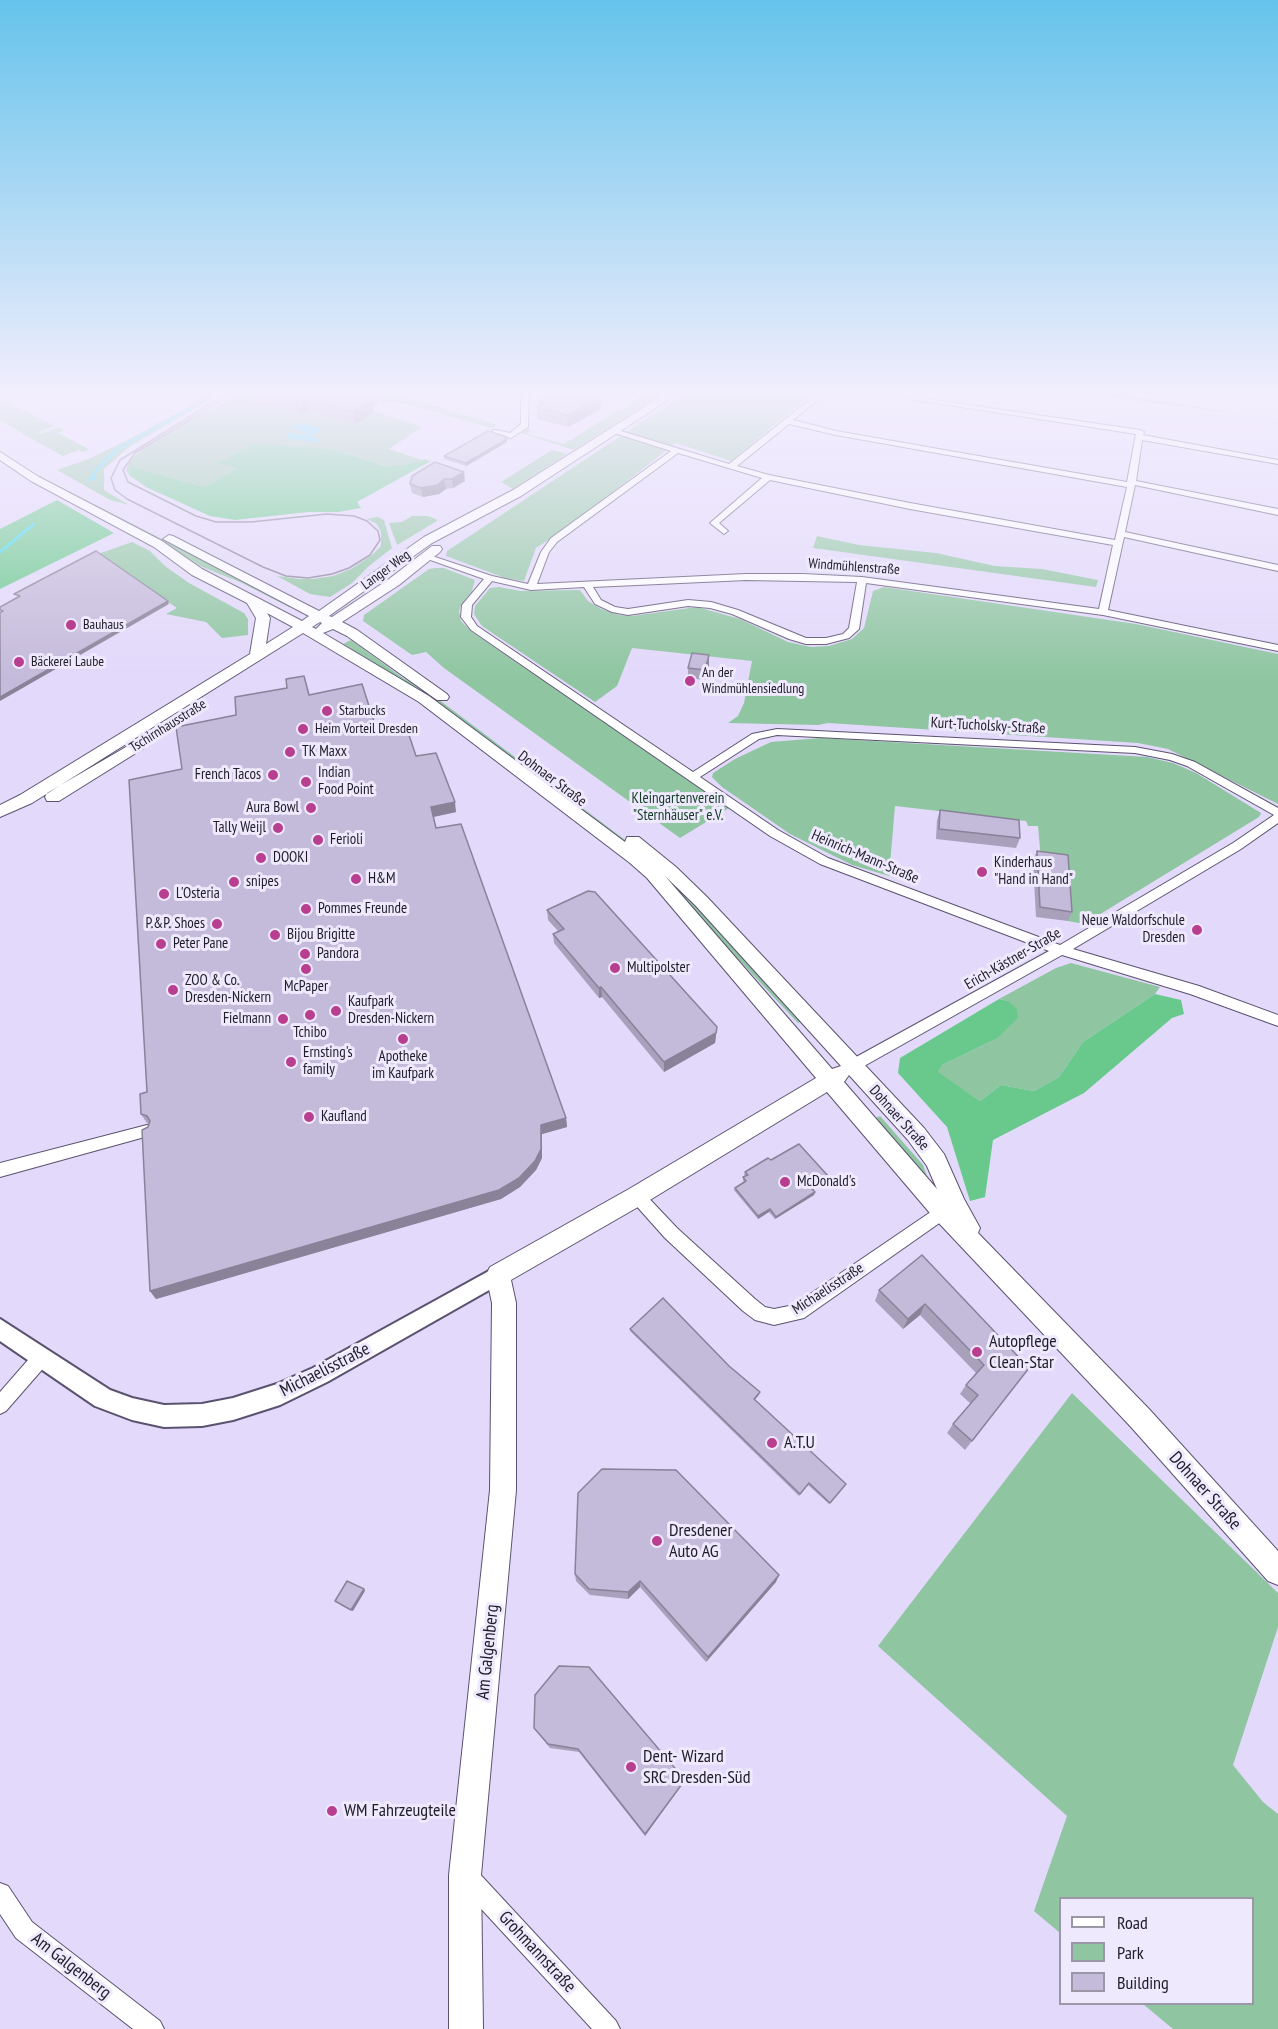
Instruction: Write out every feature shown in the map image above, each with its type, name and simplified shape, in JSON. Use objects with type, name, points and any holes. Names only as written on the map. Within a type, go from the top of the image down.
[{"type":"main road","name":"Dohnaer Straße","points":[[52,489],[158,544],[197,572],[309,630],[423,699],[653,874],[943,1212],[1140,1418],[1278,1571]]},
{"type":"main road","name":"Dohnaer Straße","points":[[71,489],[366,642],[597,812],[670,871],[748,951],[916,1134],[936,1161],[955,1205],[984,1254]]},
{"type":"main road","name":"Langer Weg","points":[[333,623],[385,589],[426,557],[524,489]]},
{"type":"main road","name":"Langer Weg","points":[[319,616],[435,536],[517,493]]},
{"type":"main road","points":[[252,599],[263,618],[257,656]]},
{"type":"main road","name":"Tschirnhausstraße","points":[[0,826],[90,775],[309,630],[319,616]]},
{"type":"main road","name":"Tschirnhausstraße","points":[[0,812],[26,799],[257,656],[309,630],[333,623]]},
{"type":"main road","name":"Michaelisstraße","points":[[498,1275],[637,1196],[852,1066]]},
{"type":"main road","name":"Am Galgenberg","points":[[466,2029],[465,1875],[503,1490],[504,1303],[498,1275]]},
{"type":"street","points":[[531,586],[545,552],[554,540],[624,489]]},
{"type":"street","points":[[724,531],[714,523],[754,489]]},
{"type":"street","points":[[825,489],[910,506],[1278,567]]},
{"type":"street","points":[[1103,612],[1130,489]]},
{"type":"street","points":[[1156,489],[1278,512]]},
{"type":"street","name":"Windmühlenstraße","points":[[426,557],[490,578],[531,586],[746,577],[862,580],[1103,612],[1278,648]]},
{"type":"street","name":"Heinrich-Mann-Straße","points":[[490,578],[467,605],[466,616],[474,628],[774,833],[824,861],[892,888],[1061,950],[1194,990],[1278,1021]]},
{"type":"street","points":[[587,585],[598,603],[612,609],[628,612],[688,603],[711,605],[735,612],[792,637],[816,641],[846,636],[854,629],[862,580]]},
{"type":"street","name":"Kurt-Tucholsky-Straße","points":[[693,777],[756,736],[777,732],[1017,742],[1135,750],[1172,757],[1191,764],[1278,813]]},
{"type":"street","name":"Erich-Kästner-Straße","points":[[852,1066],[1061,950],[1237,846],[1278,818]]},
{"type":"street","points":[[0,1170],[147,1131]]},
{"type":"street","name":"Michaelisstraße","points":[[637,1196],[671,1233],[749,1305],[761,1314],[774,1317],[798,1312],[943,1212]]},
{"type":"street","name":"Michaelisstraße","points":[[0,1329],[103,1398],[132,1409],[164,1416],[202,1415],[280,1394],[320,1375],[498,1275]]},
{"type":"street","points":[[0,1405],[41,1358]]},
{"type":"street","name":"Grohmannstraße","points":[[465,1875],[608,2029]]},
{"type":"street","name":"Am Galgenberg","points":[[0,1894],[24,1930],[152,2029]]},
{"type":"green space","points":[[60,489],[292,606],[289,607],[242,583],[200,566],[162,541]]},
{"type":"green space","points":[[90,489],[104,489],[129,505],[110,500]]},
{"type":"green space","points":[[150,489],[381,489],[357,502],[361,508],[338,512],[308,512],[235,520],[210,516]]},
{"type":"green space","points":[[541,489],[617,489],[564,530],[536,548],[524,581],[505,578],[446,556],[447,551]]},
{"type":"green space","points":[[57,500],[114,533],[0,589],[0,529]]},
{"type":"green space","points":[[412,516],[427,516],[437,521],[397,545],[389,523],[402,522]]},
{"type":"green space","points":[[378,517],[384,520],[392,548],[352,583],[330,597],[310,594],[277,576],[313,579],[333,576],[351,569],[381,546],[381,532],[377,524],[367,519]]},
{"type":"green space","points":[[817,536],[859,545],[936,553],[995,566],[1042,569],[1098,580],[1096,587],[813,548]]},
{"type":"green space","points":[[132,542],[150,551],[165,566],[189,583],[244,613],[248,619],[248,635],[222,638],[206,622],[166,614],[177,608],[98,554]]},
{"type":"green space","name":"Kleingartenverein \"Sternhäuser\" e.V.","points":[[444,568],[475,580],[472,591],[459,611],[461,621],[472,632],[729,808],[680,838],[444,668],[426,652],[412,655],[363,621],[364,615],[429,569]]},
{"type":"green space","points":[[499,587],[521,591],[580,590],[588,601],[601,609],[619,615],[632,616],[697,607],[740,619],[788,642],[811,647],[829,646],[852,639],[864,628],[873,591],[884,587],[1136,624],[1278,654],[1278,804],[1168,749],[1138,743],[828,723],[818,725],[728,723],[738,716],[744,703],[752,661],[632,648],[617,686],[595,702],[482,626],[474,614],[475,606],[490,588]]},
{"type":"green space","points":[[351,640],[403,678],[426,690],[645,855],[680,887],[804,1020],[798,1023],[642,856],[450,712],[343,644]]},
{"type":"green space","points":[[821,738],[1147,757],[1173,763],[1196,773],[1261,813],[1259,817],[1084,924],[1068,921],[1063,863],[1041,859],[1038,826],[1028,826],[1026,821],[895,806],[889,876],[852,865],[790,834],[722,787],[712,777],[713,773],[735,759],[771,742]]},
{"type":"green space","points":[[1071,963],[1160,987],[1155,994],[1083,1042],[1059,1077],[1034,1091],[1001,1085],[980,1101],[937,1072],[942,1065],[996,1039],[1008,1001],[999,999],[1056,968]]},
{"type":"green space","points":[[1155,994],[1181,1000],[1184,1014],[1172,1018],[1084,1093],[993,1140],[985,1197],[970,1201],[947,1127],[898,1073],[900,1058],[999,999],[1008,1001],[1017,1009],[1018,1018],[996,1039],[942,1065],[938,1072],[980,1101],[1001,1085],[1034,1091],[1059,1077],[1083,1042]]},
{"type":"green space","points":[[880,1116],[923,1165],[928,1179],[876,1118]]},
{"type":"green space","points":[[1072,1393],[1278,1593],[1278,1627],[1233,1765],[1263,1802],[1278,1814],[1278,2029],[1173,2029],[1144,2005],[1254,2005],[1254,1897],[1059,1897],[1059,1932],[1034,1911],[1067,1816],[878,1646]]},
{"type":"building","name":"Bauhaus","points":[[96,551],[168,601],[0,697],[0,613],[3,611],[0,607],[20,596],[14,594]]},
{"type":"building","points":[[692,653],[709,655],[705,670],[688,668]]},
{"type":"building","name":"Kaufpark Dresden-Nickern","points":[[304,676],[309,695],[362,684],[377,731],[395,729],[408,732],[416,756],[436,753],[455,802],[431,807],[436,828],[461,824],[566,1118],[541,1125],[541,1149],[535,1161],[519,1178],[499,1190],[150,1291],[142,1130],[148,1127],[150,1121],[147,1116],[141,1114],[140,1094],[147,1092],[129,780],[182,769],[176,727],[236,715],[235,697],[287,688],[286,679]]},
{"type":"building","points":[[940,810],[1019,820],[1020,838],[939,829]]},
{"type":"building","points":[[1037,851],[1068,855],[1072,912],[1040,907]]},
{"type":"building","name":"Multipolster","points":[[588,891],[595,892],[717,1027],[716,1033],[664,1062],[553,934],[564,929],[547,910]]},
{"type":"building","name":"McDonald's","points":[[799,1144],[829,1177],[811,1188],[815,1192],[776,1217],[770,1209],[758,1216],[735,1188],[746,1181],[743,1177],[748,1175],[745,1172],[768,1158],[771,1160]]},
{"type":"building","name":"Autopflege Clean-Star","points":[[922,1255],[1029,1368],[972,1441],[953,1424],[978,1395],[966,1385],[984,1365],[925,1304],[908,1319],[879,1290]]},
{"type":"building","name":"A.T.U","points":[[663,1298],[729,1366],[760,1392],[754,1399],[846,1484],[830,1503],[809,1483],[800,1494],[630,1329]]},
{"type":"building","name":"Dresdener Auto AG","points":[[602,1469],[676,1470],[779,1575],[708,1657],[640,1581],[628,1592],[589,1589],[575,1574],[578,1493]]},
{"type":"building","points":[[347,1581],[364,1589],[351,1610],[335,1601]]},
{"type":"building","name":"Dent- Wizard SRC Dresden-Süd","points":[[559,1666],[589,1667],[685,1780],[645,1834],[578,1749],[548,1744],[534,1728],[535,1695]]},
{"type":"waterway","points":[[0,552],[34,524]]},
{"type":"tram line","points":[[115,489],[127,499],[263,567],[286,576],[308,578],[332,574],[349,568],[370,555],[380,540],[378,531],[367,521],[354,516],[327,514],[251,522],[216,522],[196,516],[141,489]]},
{"type":"place","name":"Bauhaus","points":[[71,625]]},
{"type":"place","name":"Bäckerei Laube","points":[[19,662]]},
{"type":"place","name":"An der Windmühlensiedlung","points":[[690,681]]},
{"type":"place","name":"Starbucks","points":[[327,711]]},
{"type":"place","name":"Heim Vorteil Dresden","points":[[303,729]]},
{"type":"place","name":"TK Maxx","points":[[290,752]]},
{"type":"place","name":"French Tacos","points":[[273,775]]},
{"type":"place","name":"Indian Food Point","points":[[306,782]]},
{"type":"place","name":"Aura Bowl","points":[[311,808]]},
{"type":"place","name":"Tally Weijl","points":[[278,828]]},
{"type":"place","name":"Ferioli","points":[[318,840]]},
{"type":"place","name":"DOOKI","points":[[261,858]]},
{"type":"place","name":"Kinderhaus \"Hand in Hand\"","points":[[982,872]]},
{"type":"place","name":"H&M","points":[[356,879]]},
{"type":"place","name":"snipes","points":[[234,882]]},
{"type":"place","name":"L'Osteria","points":[[164,894]]},
{"type":"place","name":"Pommes Freunde","points":[[306,909]]},
{"type":"place","name":"P.&P. Shoes","points":[[217,924]]},
{"type":"place","name":"Neue Waldorfschule Dresden","points":[[1197,930]]},
{"type":"place","name":"Bijou Brigitte","points":[[275,935]]},
{"type":"place","name":"Peter Pane","points":[[161,944]]},
{"type":"place","name":"Pandora","points":[[305,954]]},
{"type":"place","name":"Multipolster","points":[[615,968]]},
{"type":"place","name":"McPaper","points":[[306,969]]},
{"type":"place","name":"ZOO & Co. Dresden-Nickern","points":[[173,990]]},
{"type":"place","name":"Kaufpark Dresden-Nickern","points":[[336,1011]]},
{"type":"place","name":"Tchibo","points":[[310,1015]]},
{"type":"place","name":"Fielmann","points":[[283,1019]]},
{"type":"place","name":"Apotheke im Kaufpark","points":[[403,1039]]},
{"type":"place","name":"Ernsting's family","points":[[291,1062]]},
{"type":"place","name":"Kaufland","points":[[309,1117]]},
{"type":"place","name":"McDonald's","points":[[785,1182]]},
{"type":"place","name":"Autopflege Clean-Star","points":[[977,1352]]},
{"type":"place","name":"A.T.U","points":[[772,1443]]},
{"type":"place","name":"Dresdener Auto AG","points":[[657,1541]]},
{"type":"place","name":"Dent- Wizard SRC Dresden-Süd","points":[[631,1767]]},
{"type":"place","name":"WM Fahrzeugteile","points":[[332,1811]]}]
